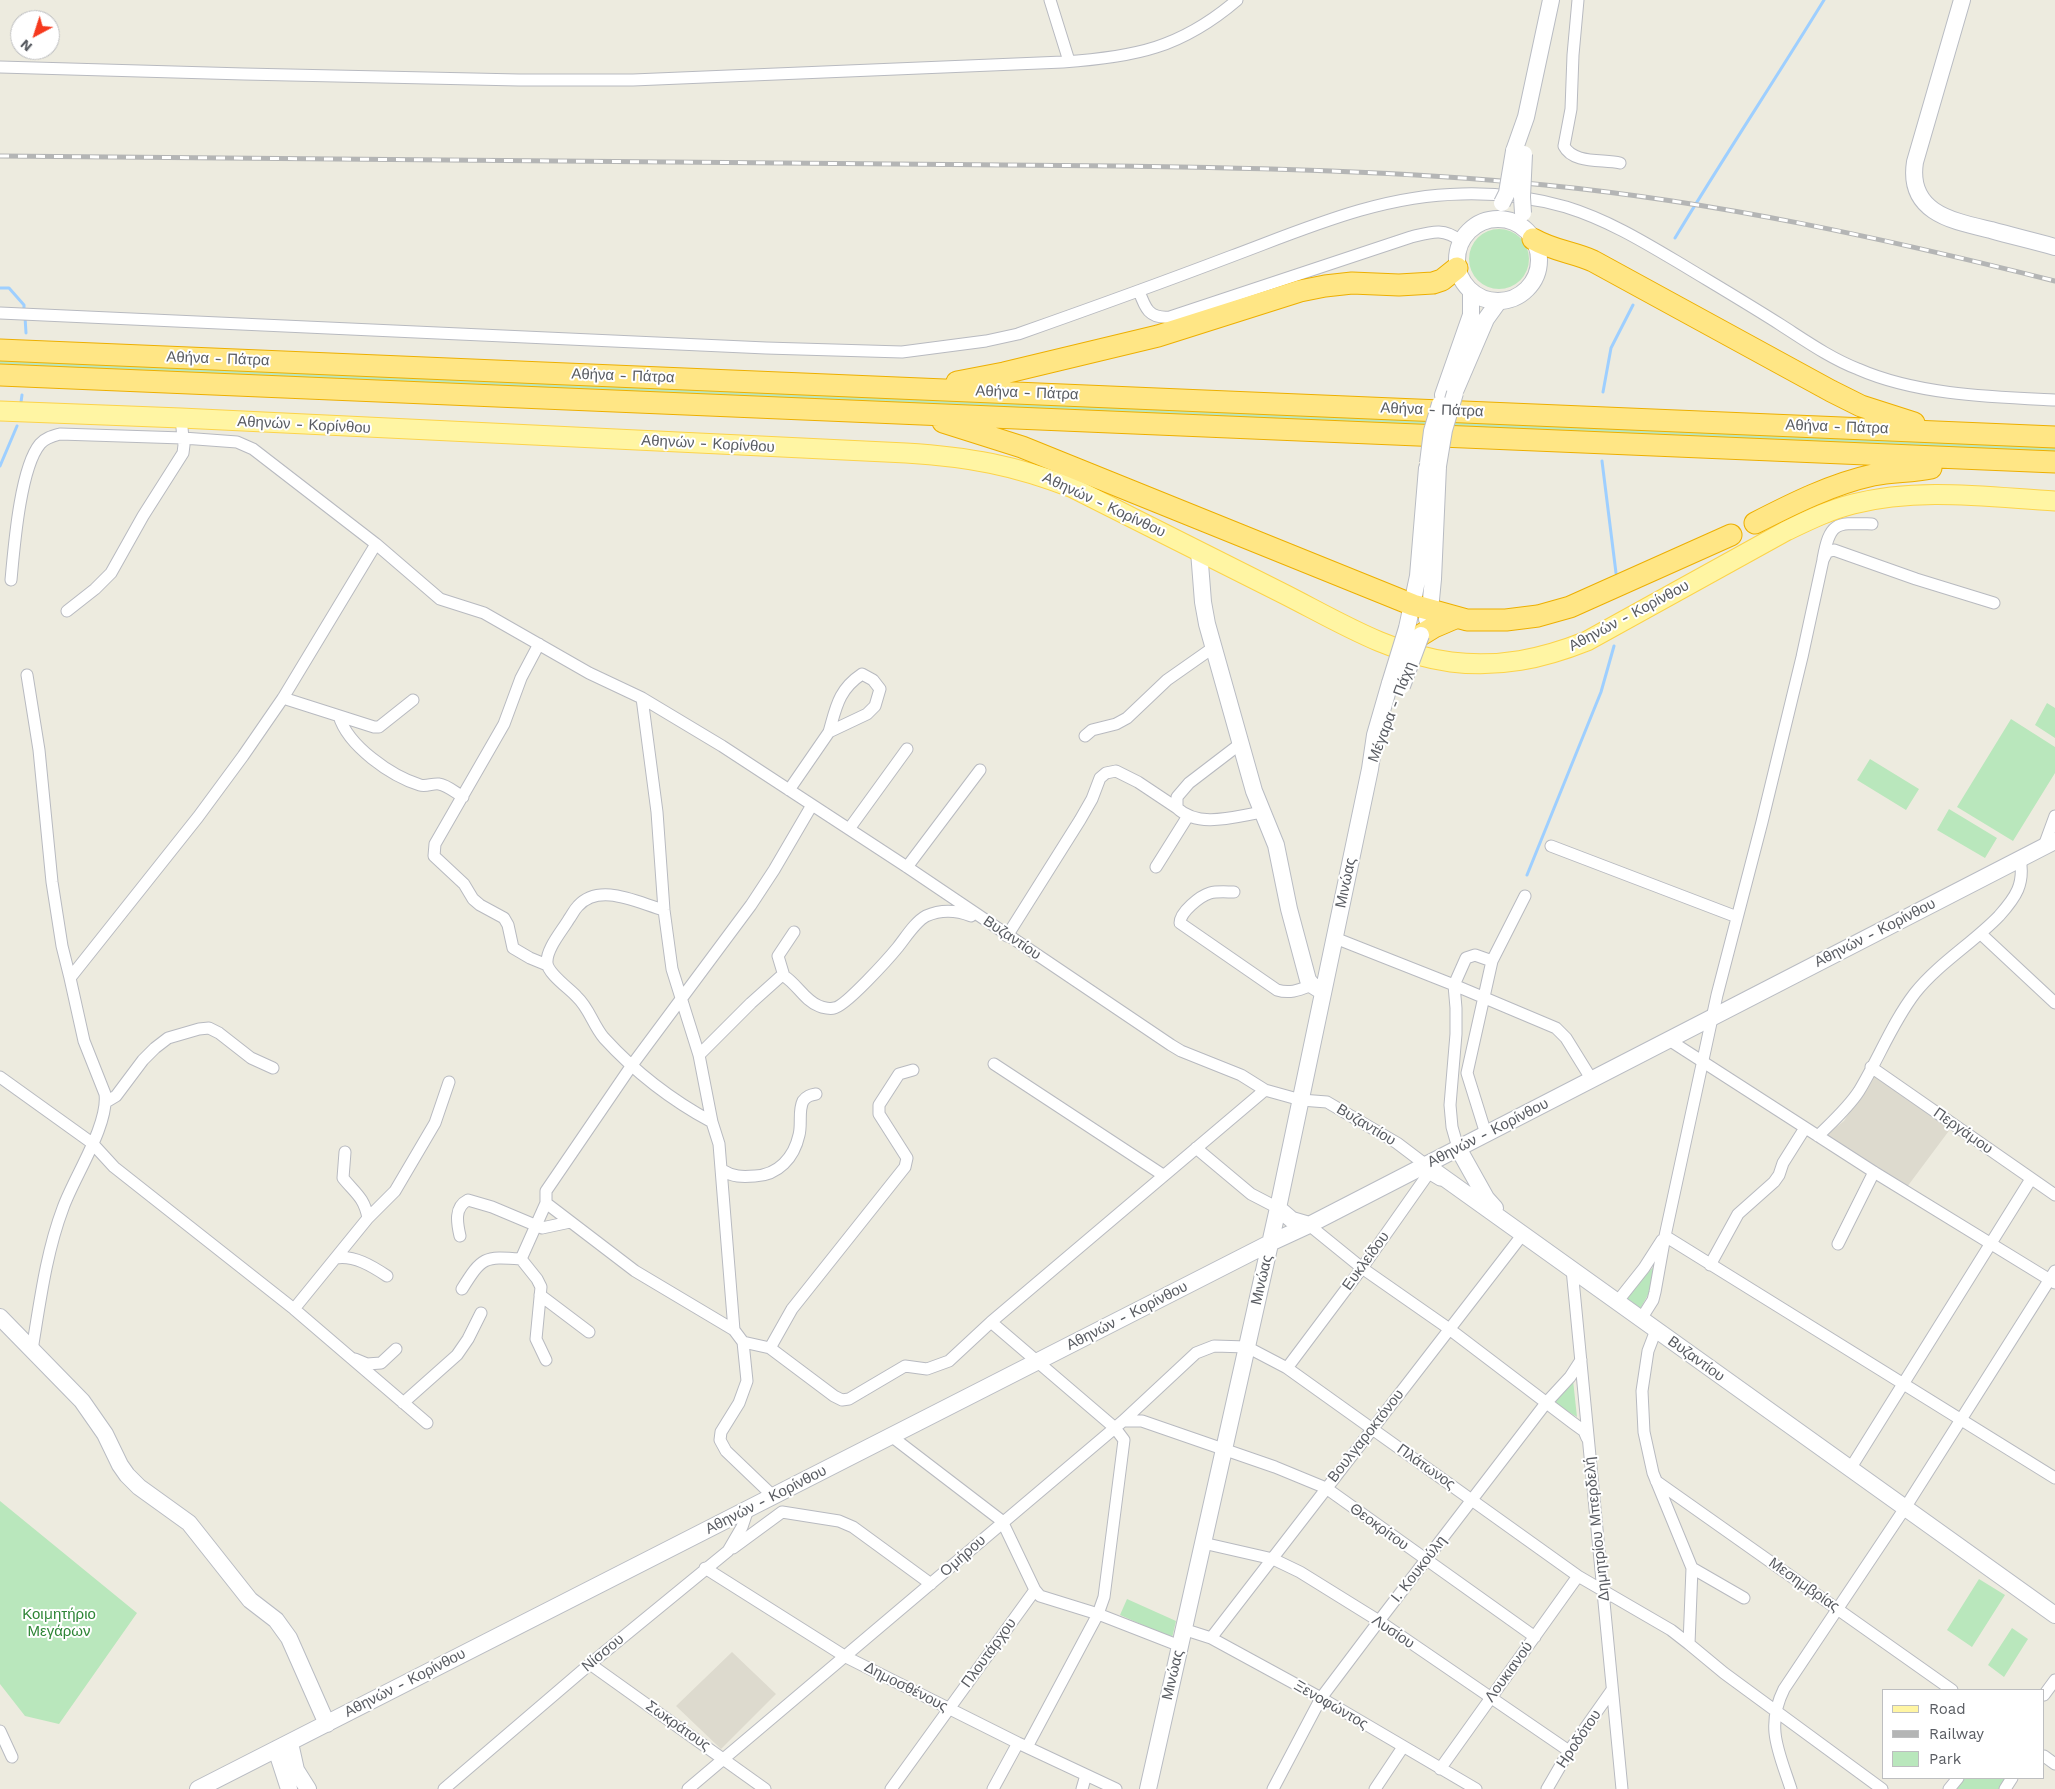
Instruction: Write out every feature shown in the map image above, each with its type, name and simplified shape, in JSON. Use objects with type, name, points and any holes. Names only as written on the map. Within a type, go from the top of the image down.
[{"type":"highway","points":[[1531,236],[1558,251],[1583,257],[1594,262],[1860,406],[1945,432]]},
{"type":"highway","points":[[928,389],[1004,374],[1158,336],[1300,291],[1352,283],[1399,285],[1433,283],[1442,280],[1457,268]]},
{"type":"highway","name":"Αθήνα - Πάτρα","points":[[0,350],[2055,437]]},
{"type":"highway","name":"Αθήνα - Πάτρα","points":[[0,375],[2055,462]]},
{"type":"highway","points":[[917,414],[1022,447],[1421,608],[1455,618],[1484,621],[1538,616],[1570,607],[1731,535]]},
{"type":"highway","points":[[1755,523],[1835,487],[1857,480],[1888,472],[1929,469],[1965,458]]},
{"type":"highway","points":[[1414,632],[1434,627],[1455,618]]},
{"type":"main road","points":[[1492,219],[1507,193],[1519,153],[1551,0]]},
{"type":"main road","points":[[1962,0],[1915,162],[1915,186],[1922,200],[1940,215],[1963,223],[2055,247]]},
{"type":"main road","points":[[1519,153],[1523,213],[1538,250],[1539,262],[1536,274],[1531,285],[1522,293],[1511,299],[1499,301],[1479,297],[1464,284],[1457,268],[1456,259],[1465,234],[1477,224],[1492,219],[1506,219],[1518,224],[1531,236]]},
{"type":"main road","name":"Μέγαρα - Πάχη","points":[[1370,769],[1375,734],[1396,685],[1421,608],[1432,467],[1444,430],[1449,394],[1471,315],[1471,291]]},
{"type":"main road","name":"Μέγαρα - Πάχη","points":[[1449,394],[1486,318],[1499,301]]},
{"type":"main road","name":"Αθηνών - Κορίνθου","points":[[0,411],[181,418],[949,456],[996,463],[1036,473],[1073,488],[1388,646],[1449,661],[1477,664],[1532,660],[1587,641],[1786,531],[1810,519],[1853,504],[1893,497],[1934,494],[2055,500]]},
{"type":"main road","points":[[1199,551],[1204,607],[1240,744],[1254,791],[1276,845],[1289,909],[1308,980],[1318,988]]},
{"type":"main road","name":"Μινώας","points":[[1148,1789],[1301,1100],[1318,988],[1335,938],[1370,769]]},
{"type":"main road","name":"Αθηνών - Κορίνθου","points":[[198,1789],[1270,1243],[1309,1225],[2049,844]]},
{"type":"main road","points":[[1458,1148],[1486,1198],[1506,1222]]},
{"type":"main road","name":"Βυζαντίου","points":[[1426,1165],[2055,1615]]},
{"type":"main road","points":[[1278,1208],[1292,1220],[1309,1225]]},
{"type":"main road","points":[[0,1317],[69,1386],[95,1417],[127,1475],[139,1487],[190,1523],[250,1600],[276,1620],[286,1631],[327,1724]]},
{"type":"main road","points":[[283,1746],[288,1789]]},
{"type":"main road","points":[[283,1746],[308,1789]]},
{"type":"street","points":[[1050,0],[1069,61]]},
{"type":"street","points":[[0,66],[244,74],[519,80],[633,80],[1069,61],[1109,58],[1145,52],[1178,40],[1210,21],[1237,0]]},
{"type":"street","points":[[1578,0],[1571,109],[1564,146],[1571,155],[1578,158],[1620,164]]},
{"type":"street","points":[[0,313],[766,348],[902,352],[986,341],[1018,334],[1350,212],[1436,195],[1464,194],[1531,199],[1567,208],[1615,226],[1691,270],[1823,352],[1858,370],[1902,384],[2008,398],[2055,400]]},
{"type":"street","points":[[1139,291],[1145,308],[1152,314],[1162,318],[1170,317],[1411,237],[1444,232],[1452,234],[1461,241]]},
{"type":"street","points":[[67,611],[95,589],[111,573],[143,516],[183,453],[181,418]]},
{"type":"street","name":"Βυζαντίου","points":[[11,580],[15,534],[27,468],[40,443],[51,436],[60,434],[183,438],[236,442],[246,445],[376,544],[440,599],[484,613],[589,673],[642,698],[674,716],[907,867],[1171,1045],[1241,1075],[1265,1090],[1301,1100],[1327,1102],[1397,1143],[1426,1165]]},
{"type":"street","points":[[1641,1319],[1653,1300],[1655,1292],[1665,1236],[1704,1062],[1712,1017],[1762,822],[1802,657],[1823,560],[1832,529],[1843,524],[1872,524]]},
{"type":"street","points":[[70,978],[198,817],[282,698],[376,544]]},
{"type":"street","points":[[1823,560],[1827,552],[1834,550],[1916,579],[1994,603]]},
{"type":"street","points":[[539,644],[521,678],[504,724],[435,844],[434,856],[464,884],[473,899],[504,918],[508,926],[513,948],[547,965],[579,998],[604,1038],[632,1066],[667,1096],[712,1122]]},
{"type":"street","points":[[1085,736],[1092,730],[1116,724],[1127,718],[1167,680],[1214,648]]},
{"type":"street","points":[[789,790],[829,732],[838,701],[854,679],[862,674],[873,680],[880,689],[874,706],[867,714],[829,732]]},
{"type":"street","points":[[26,675],[39,750],[52,882],[62,946],[84,1041],[106,1094],[105,1110],[63,1207],[49,1250],[32,1350]]},
{"type":"street","points":[[282,698],[374,728],[379,727],[413,700]]},
{"type":"street","points":[[642,698],[657,812],[664,910],[672,969],[699,1054],[712,1122],[719,1144],[734,1330]]},
{"type":"street","points":[[339,716],[344,730],[368,754],[397,775],[422,786],[439,784],[463,797]]},
{"type":"street","points":[[1177,808],[1178,797],[1189,783],[1240,744]]},
{"type":"street","points":[[849,829],[907,749]]},
{"type":"street","points":[[907,867],[980,770]]},
{"type":"street","points":[[1007,936],[1080,820],[1092,799],[1098,781],[1103,775],[1116,771],[1138,782],[1188,816],[1209,820],[1263,812]]},
{"type":"street","points":[[522,1259],[546,1203],[546,1191],[681,997],[751,905],[812,805]]},
{"type":"street","points":[[1156,867],[1188,816]]},
{"type":"street","points":[[2049,844],[2055,816]]},
{"type":"street","points":[[1552,846],[1737,918]]},
{"type":"street","points":[[1818,1136],[1859,1091],[1893,1024],[1915,993],[1937,969],[1981,934],[2015,896],[2022,872],[2020,858]]},
{"type":"street","points":[[1234,892],[1212,892],[1200,898],[1183,914],[1180,923],[1277,990],[1285,993],[1318,988]]},
{"type":"street","points":[[547,965],[548,956],[557,938],[578,906],[587,899],[605,894],[664,910]]},
{"type":"street","points":[[1486,1134],[1466,1073],[1492,961],[1525,896]]},
{"type":"street","points":[[794,932],[778,956],[784,976],[819,1006],[834,1009],[841,1006],[857,990],[925,917],[943,911],[958,911],[993,926]]},
{"type":"street","points":[[1981,934],[2055,1003]]},
{"type":"street","points":[[1335,938],[1454,984],[1556,1028],[1566,1038],[1592,1080]]},
{"type":"street","points":[[1458,1148],[1452,1127],[1450,1105],[1456,1034],[1454,984],[1466,958],[1475,955],[1492,961]]},
{"type":"street","points":[[699,1054],[751,1003],[775,981],[784,976]]},
{"type":"street","points":[[106,1102],[116,1096],[138,1065],[155,1048],[168,1038],[199,1029],[209,1028],[219,1033],[251,1058],[274,1068]]},
{"type":"street","points":[[1669,1040],[1874,1172],[2053,1278],[1905,1508],[1784,1689],[1775,1711],[1774,1728],[1776,1744],[1791,1789]]},
{"type":"street","points":[[994,1064],[1163,1175]]},
{"type":"street","name":"Περγάμου","points":[[1871,1067],[2055,1195]]},
{"type":"street","points":[[770,1348],[792,1309],[905,1168],[907,1158],[879,1114],[879,1105],[899,1074],[913,1070]]},
{"type":"street","points":[[0,1077],[92,1143],[114,1167],[294,1309],[427,1423]]},
{"type":"street","points":[[294,1309],[368,1218],[395,1191],[435,1124],[449,1082]]},
{"type":"street","points":[[743,1342],[770,1348],[842,1400],[850,1399],[905,1366],[927,1369],[948,1361],[991,1322],[1265,1090]]},
{"type":"street","points":[[722,1170],[731,1175],[742,1177],[768,1175],[779,1169],[788,1160],[799,1136],[801,1107],[804,1100],[808,1096],[816,1094]]},
{"type":"street","points":[[1710,1266],[1738,1214],[1774,1182],[1779,1175],[1783,1162],[1805,1128]]},
{"type":"street","points":[[1196,1148],[1252,1194],[1278,1208]]},
{"type":"street","points":[[345,1152],[343,1178],[362,1199],[368,1218]]},
{"type":"street","points":[[1838,1244],[1874,1172]]},
{"type":"street","name":"Ευκλείδου","points":[[1286,1368],[1362,1268],[1426,1177],[1430,1174],[1446,1184],[1452,1184]]},
{"type":"street","points":[[1850,1469],[2031,1179]]},
{"type":"street","points":[[460,1236],[457,1220],[458,1212],[461,1205],[468,1200],[492,1207],[542,1228],[570,1222]]},
{"type":"street","points":[[546,1203],[635,1270],[734,1330],[743,1342],[747,1381],[739,1403],[721,1432],[720,1440],[726,1451],[773,1496]]},
{"type":"street","points":[[1309,1225],[1362,1268],[1448,1328],[1584,1431],[1588,1439]]},
{"type":"street","name":"Βουλγαροκτόνου","points":[[1211,1638],[1373,1430],[1448,1328],[1523,1234]]},
{"type":"street","points":[[1665,1236],[1710,1266],[2055,1478]]},
{"type":"street","points":[[1617,1302],[1644,1268],[1665,1236]]},
{"type":"street","points":[[336,1258],[345,1256],[358,1260],[387,1276]]},
{"type":"street","points":[[462,1289],[482,1262],[492,1258],[522,1259]]},
{"type":"street","points":[[522,1259],[537,1279],[541,1288],[536,1339],[546,1360]]},
{"type":"street","name":"Δημητρίου Μπερδελή","points":[[1572,1270],[1622,1789]]},
{"type":"street","points":[[540,1295],[589,1332]]},
{"type":"street","points":[[403,1403],[457,1355],[481,1314]]},
{"type":"street","points":[[991,1322],[1037,1362],[1119,1424],[1124,1440],[1104,1597],[1098,1614],[1023,1745],[993,1789]]},
{"type":"street","points":[[1656,1330],[1648,1352],[1642,1391],[1646,1447],[1656,1481],[1692,1568],[1689,1644]]},
{"type":"street","name":"Ομήρου","points":[[688,1789],[1119,1424],[1196,1352],[1214,1346],[1247,1347]]},
{"type":"street","name":"Πλάτωνος","points":[[1247,1347],[1286,1368],[1578,1576],[1671,1630],[1707,1661],[1882,1789]]},
{"type":"street","points":[[349,1356],[367,1364],[381,1363],[396,1349]]},
{"type":"street","name":"Ι. Κουκούλη","points":[[1273,1789],[1322,1698],[1546,1404],[1570,1377],[1580,1360]]},
{"type":"street","name":"Θεοκρίτου","points":[[1119,1424],[1142,1420],[1276,1467],[1326,1488],[1426,1561],[1535,1636]]},
{"type":"street","points":[[891,1436],[1002,1522],[1035,1590],[1046,1599],[1098,1614],[1180,1646]]},
{"type":"street","name":"Μεσημβρίας","points":[[1656,1481],[1951,1689]]},
{"type":"street","name":"Νίσσου","points":[[444,1789],[590,1664],[728,1551],[742,1528],[748,1509]]},
{"type":"street","points":[[728,1551],[743,1542],[778,1513],[787,1512],[839,1521],[846,1524],[931,1584]]},
{"type":"street","name":"Λυσίου","points":[[1203,1543],[1273,1559],[1300,1572],[1379,1621],[1570,1751]]},
{"type":"street","name":"Δημοσθένους","points":[[705,1568],[846,1657],[1116,1789]]},
{"type":"street","points":[[1692,1568],[1744,1598]]},
{"type":"street","name":"Λουκιανού","points":[[1440,1769],[1578,1576]]},
{"type":"street","name":"Πλουτάρχου","points":[[891,1789],[1035,1590]]},
{"type":"street","name":"Ξενοφώντος","points":[[1183,1629],[1211,1638],[1322,1698],[1440,1769],[1459,1785],[1476,1789]]},
{"type":"street","name":"Σωκράτους","points":[[590,1664],[765,1789]]},
{"type":"street","points":[[2045,1694],[2055,1680]]},
{"type":"street","name":"Ηροδότου","points":[[1547,1789],[1570,1751],[1612,1690]]},
{"type":"street","points":[[0,1731],[12,1757]]},
{"type":"street","points":[[1375,1789],[1403,1747]]},
{"type":"street","points":[[1082,1789],[1086,1775]]},
{"type":"street","points":[[1949,1789],[1957,1779]]},
{"type":"shaded area","points":[[1873,1075],[1951,1128],[1907,1187],[1825,1136],[1844,1121]]},
{"type":"shaded area","points":[[732,1652],[776,1694],[721,1749],[676,1706]]},
{"type":"green space","points":[[1499,229],[1515,234],[1520,238],[1524,243],[1529,259],[1524,275],[1520,280],[1515,284],[1499,289],[1483,284],[1478,280],[1474,275],[1469,259],[1474,243],[1478,238],[1483,234]]},
{"type":"green space","points":[[0,359],[2055,446],[2055,452],[0,365]]},
{"type":"green space","points":[[2047,703],[2055,708],[2055,738],[2035,725]]},
{"type":"green space","points":[[2011,719],[2055,747],[2055,773],[2013,841],[1957,807]]},
{"type":"green space","points":[[1870,759],[1919,789],[1906,810],[1857,780]]},
{"type":"green space","points":[[1949,809],[1997,838],[1985,858],[1937,830]]},
{"type":"green space","points":[[1656,1264],[1649,1293],[1640,1309],[1625,1298]]},
{"type":"green space","points":[[1573,1380],[1577,1417],[1554,1403]]},
{"type":"green space","name":"Κοιμητήριο Μεγάρων","points":[[0,1501],[137,1613],[59,1724],[25,1716],[0,1684]]},
{"type":"green space","points":[[1979,1579],[2005,1595],[1972,1647],[1947,1630]]},
{"type":"green space","points":[[1127,1599],[1176,1621],[1172,1638],[1120,1615]]},
{"type":"green space","points":[[2012,1628],[2028,1639],[2004,1677],[1988,1665]]},
{"type":"green space","points":[[1960,1779],[2007,1779],[2001,1789],[1953,1789]]},
{"type":"waterway","points":[[1675,238],[1824,0]]},
{"type":"waterway","points":[[0,288],[9,288],[24,305],[24,310]]},
{"type":"waterway","points":[[1603,392],[1611,348],[1633,305]]},
{"type":"waterway","points":[[25,317],[26,333]]},
{"type":"waterway","points":[[21,402],[22,395]]},
{"type":"waterway","points":[[0,466],[17,426]]},
{"type":"waterway","points":[[1602,461],[1616,573]]},
{"type":"waterway","points":[[1527,875],[1601,692],[1614,646]]},
{"type":"railway","points":[[0,156],[1117,166],[1278,169],[1438,176],[1545,185],[1674,201],[1865,237],[2055,281]]}]
